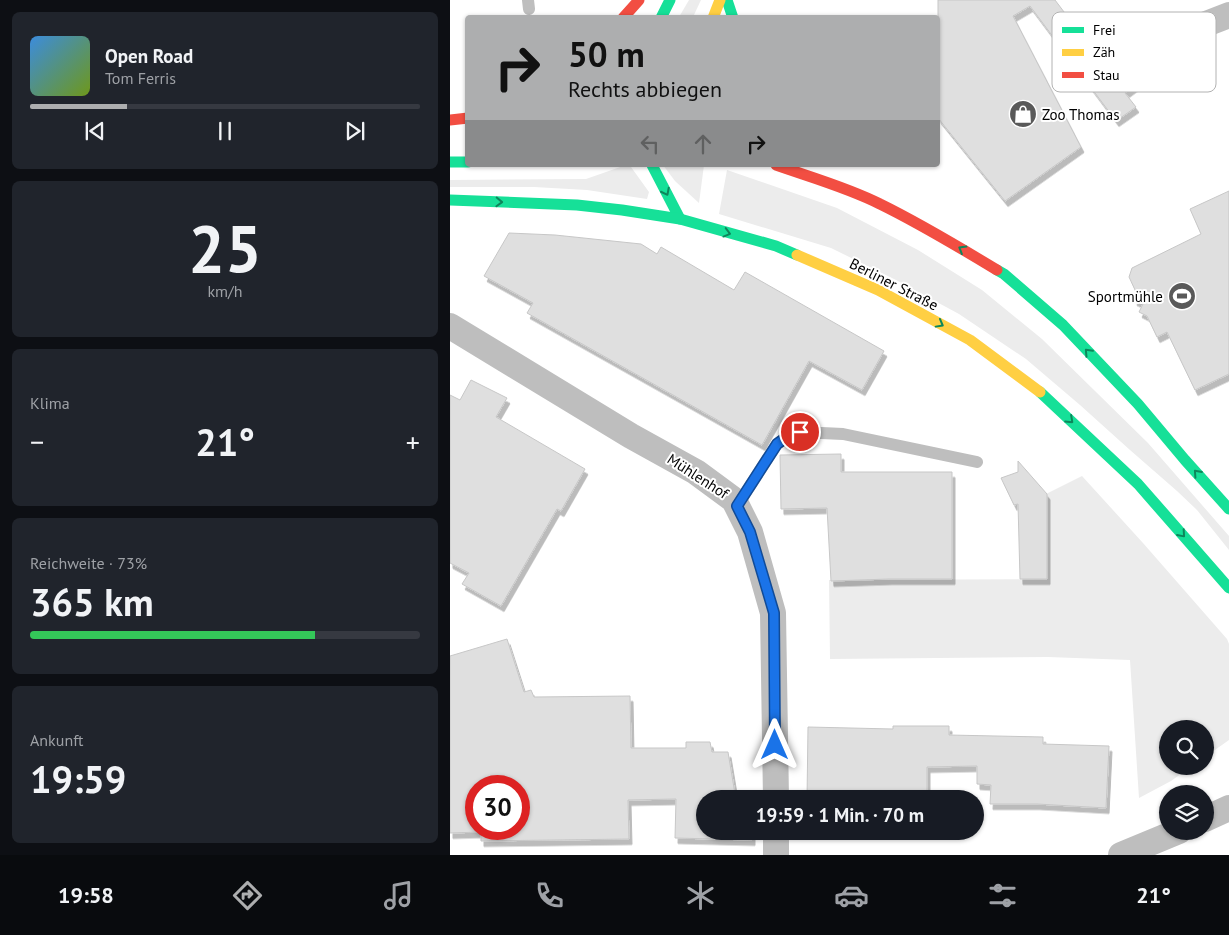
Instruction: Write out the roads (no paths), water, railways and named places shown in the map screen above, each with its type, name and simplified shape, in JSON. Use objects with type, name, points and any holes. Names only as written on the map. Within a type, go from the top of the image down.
[{"type":"main road","points":[[626,15],[639,0]]},
{"type":"main road","points":[[662,15],[670,0]]},
{"type":"main road","points":[[714,15],[720,0]]},
{"type":"main road","points":[[728,0],[731,15]]},
{"type":"main road","points":[[450,120],[465,118]]},
{"type":"main road","points":[[450,162],[465,162]]},
{"type":"main road","points":[[653,167],[680,219]]},
{"type":"main road","points":[[782,167],[879,203],[1004,274],[1063,325],[1138,404],[1229,509]]},
{"type":"main road","points":[[836,173],[841,188]]},
{"type":"main road","name":"Berliner Straße","points":[[450,200],[577,205],[680,219],[776,246],[878,290],[970,340],[1039,391],[1138,484],[1229,588]]},
{"type":"street","points":[[1216,20],[1229,15]]},
{"type":"street","name":"Mühlenhof","points":[[450,326],[631,436],[696,472],[734,500],[750,532],[774,613],[776,790]]},
{"type":"street","points":[[1214,815],[1229,808]]},
{"type":"street","points":[[1121,855],[1159,839]]},
{"type":"street","points":[[776,840],[776,855]]},
{"type":"lane","points":[[737,506],[777,444],[791,434],[800,432],[843,434],[977,462]]},
{"type":"place","name":"Zoo Thomas","points":[[1023,114]]},
{"type":"place","name":"Sportmühle","points":[[1182,296]]}]
